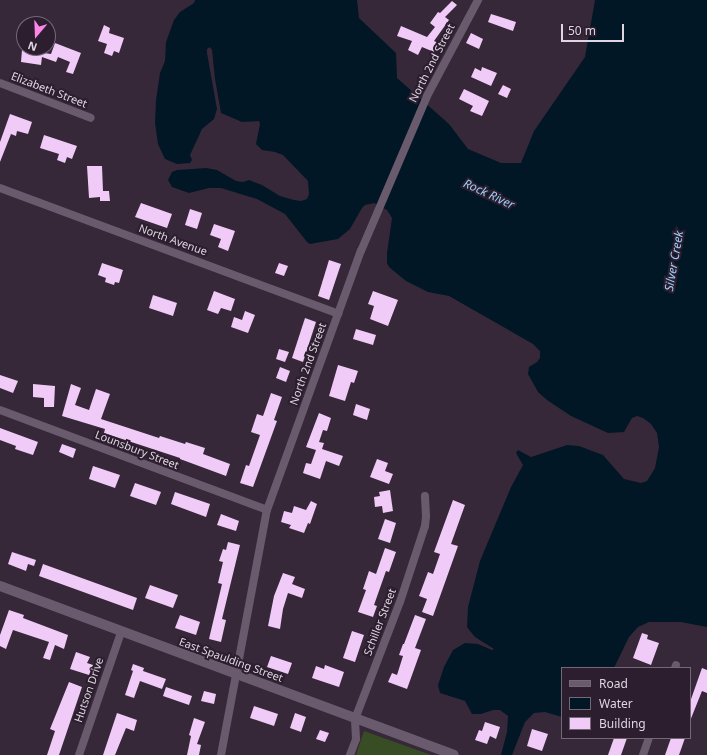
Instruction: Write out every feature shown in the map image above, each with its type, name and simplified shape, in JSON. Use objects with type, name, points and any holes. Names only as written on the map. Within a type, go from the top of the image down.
[{"type":"street","name":"North 2nd Street","points":[[221,755],[267,510],[338,314],[376,216],[427,96],[478,0]]},
{"type":"street","name":"Elizabeth Street","points":[[0,83],[91,118]]},
{"type":"street","name":"North Avenue","points":[[0,188],[338,314]]},
{"type":"street","name":"Lounsbury Street","points":[[0,410],[267,510]]},
{"type":"street","name":"Schiller Street","points":[[350,755],[356,739],[355,719],[400,602],[424,526],[426,516],[425,496]]},
{"type":"street","name":"East Spaulding Street","points":[[0,586],[454,755]]},
{"type":"street","name":"Hutson Drive","points":[[79,755],[121,632]]},
{"type":"street","points":[[643,755],[649,739]]},
{"type":"green space","points":[[364,731],[431,755],[356,755]]},
{"type":"water","points":[[195,0],[357,0],[359,18],[396,53],[397,78],[449,124],[468,149],[501,163],[521,163],[534,131],[585,57],[595,0],[707,0],[707,627],[681,622],[649,622],[638,627],[629,637],[614,667],[561,667],[561,717],[545,712],[534,713],[525,722],[512,755],[501,755],[507,732],[508,716],[500,710],[493,710],[481,714],[472,714],[465,701],[440,693],[438,685],[444,667],[453,650],[465,643],[478,644],[492,650],[494,649],[475,637],[467,627],[468,607],[480,561],[511,487],[523,465],[516,453],[518,450],[531,457],[567,445],[579,446],[603,455],[624,479],[641,483],[647,481],[655,468],[659,447],[657,433],[651,424],[643,418],[637,416],[632,418],[624,432],[608,433],[571,416],[547,400],[538,392],[528,374],[529,367],[540,358],[540,351],[533,344],[449,296],[428,292],[406,281],[389,267],[387,263],[387,253],[392,218],[387,210],[374,203],[365,205],[362,208],[350,229],[338,239],[310,244],[285,214],[257,199],[221,188],[209,188],[189,193],[172,187],[168,180],[172,172],[177,170],[206,168],[217,170],[236,181],[243,182],[249,180],[262,185],[280,196],[294,200],[301,201],[307,199],[309,194],[308,181],[283,155],[262,150],[256,144],[260,124],[259,121],[242,122],[221,113],[212,50],[210,47],[207,49],[207,53],[217,109],[214,119],[202,129],[190,155],[192,160],[190,163],[177,164],[165,159],[158,144],[155,123],[156,100],[160,73],[165,61],[166,42],[174,20],[180,12],[194,3]]},
{"type":"building","points":[[452,1],[457,5],[445,17],[449,20],[434,41],[438,43],[434,52],[422,47],[418,55],[408,50],[412,41],[397,36],[401,26],[427,37],[435,27],[430,23],[438,12],[440,13]]},
{"type":"building","points":[[491,14],[516,22],[513,31],[488,22]]},
{"type":"building","points":[[104,25],[110,28],[109,33],[124,38],[119,53],[114,51],[112,56],[104,53],[107,44],[98,41]]},
{"type":"building","points":[[471,33],[483,39],[479,49],[466,43]]},
{"type":"building","points":[[56,43],[81,53],[73,74],[66,72],[70,62],[58,57],[56,62],[42,57],[41,65],[21,62],[22,56],[56,56]]},
{"type":"building","points":[[482,67],[497,73],[491,86],[471,77],[475,68],[481,71]]},
{"type":"building","points":[[503,85],[511,89],[507,98],[498,94]]},
{"type":"building","points":[[464,89],[489,101],[482,116],[470,111],[473,106],[459,99]]},
{"type":"building","points":[[10,114],[32,122],[28,134],[17,131],[16,136],[11,134],[0,162],[0,142]]},
{"type":"building","points":[[44,135],[77,146],[72,159],[67,157],[65,163],[57,160],[59,154],[40,148]]},
{"type":"building","points":[[87,166],[102,166],[103,191],[109,191],[110,201],[100,201],[100,197],[89,198]]},
{"type":"building","points":[[141,203],[172,214],[167,228],[135,217]]},
{"type":"building","points":[[190,209],[202,213],[197,229],[185,225]]},
{"type":"building","points":[[214,224],[235,231],[228,251],[218,247],[221,239],[210,235]]},
{"type":"building","points":[[329,260],[341,264],[329,300],[318,296]]},
{"type":"building","points":[[102,263],[123,270],[119,283],[115,282],[114,285],[105,282],[106,278],[98,275]]},
{"type":"building","points":[[279,263],[288,266],[284,276],[275,273]]},
{"type":"building","points":[[214,291],[235,299],[231,311],[221,308],[218,314],[207,310]]},
{"type":"building","points":[[373,291],[398,300],[388,326],[370,319],[374,306],[368,304]]},
{"type":"building","points":[[153,295],[177,303],[173,316],[149,308]]},
{"type":"building","points":[[245,311],[255,315],[248,333],[231,327],[234,317],[242,320]]},
{"type":"building","points":[[305,318],[316,322],[303,362],[292,358]]},
{"type":"building","points":[[356,329],[376,335],[373,345],[353,339]]},
{"type":"building","points":[[279,349],[289,352],[285,362],[276,359]]},
{"type":"building","points":[[338,365],[358,371],[354,383],[351,382],[345,401],[329,396]]},
{"type":"building","points":[[280,367],[290,371],[286,382],[276,378]]},
{"type":"building","points":[[0,375],[18,381],[13,393],[0,388]]},
{"type":"building","points":[[33,384],[55,386],[54,407],[44,407],[44,398],[33,397]]},
{"type":"building","points":[[71,384],[81,388],[75,405],[89,410],[96,389],[110,394],[101,419],[159,438],[160,436],[185,444],[186,442],[205,448],[203,454],[230,464],[226,476],[180,458],[104,433],[105,429],[62,416]]},
{"type":"building","points":[[271,393],[282,397],[274,420],[277,421],[253,487],[240,483],[246,465],[249,466],[260,435],[251,432],[257,414],[263,416]]},
{"type":"building","points":[[356,404],[370,409],[367,420],[353,415]]},
{"type":"building","points":[[319,413],[331,418],[327,431],[323,430],[319,442],[324,443],[322,449],[343,456],[339,466],[326,461],[320,479],[303,473],[306,463],[311,464],[316,450],[306,447]]},
{"type":"building","points":[[0,428],[38,442],[33,455],[15,449],[16,446],[0,440]]},
{"type":"building","points":[[62,444],[76,449],[73,458],[59,452]]},
{"type":"building","points":[[377,459],[388,463],[385,471],[393,474],[389,484],[370,477]]},
{"type":"building","points":[[93,466],[120,475],[115,488],[89,479]]},
{"type":"building","points":[[135,483],[161,492],[156,505],[130,496]]},
{"type":"building","points":[[390,490],[393,511],[383,513],[382,506],[375,507],[374,497],[380,496],[379,492]]},
{"type":"building","points":[[175,492],[210,504],[206,517],[171,504]]},
{"type":"building","points":[[453,500],[465,505],[451,544],[458,546],[433,616],[422,612],[427,599],[419,596],[428,572],[433,574],[440,554],[434,552]]},
{"type":"building","points":[[311,501],[317,504],[310,524],[308,523],[304,533],[289,528],[291,525],[281,522],[284,511],[292,513],[294,506],[306,510]]},
{"type":"building","points":[[221,514],[239,521],[236,531],[217,525]]},
{"type":"building","points":[[385,519],[396,523],[390,543],[378,539]]},
{"type":"building","points":[[228,542],[240,545],[222,619],[226,620],[221,642],[209,639],[222,584],[218,583],[223,562],[219,561],[223,549],[226,550]]},
{"type":"building","points":[[385,548],[396,552],[389,572],[386,571],[374,605],[377,606],[373,617],[358,612],[366,590],[363,589],[369,571],[376,574]]},
{"type":"building","points":[[12,552],[36,560],[34,566],[28,564],[26,571],[8,564]]},
{"type":"building","points":[[43,564],[137,598],[133,610],[39,576]]},
{"type":"building","points":[[283,573],[295,577],[292,584],[305,589],[302,598],[288,593],[283,609],[280,629],[268,626],[274,596]]},
{"type":"building","points":[[150,585],[178,595],[173,608],[145,598]]},
{"type":"building","points":[[9,610],[24,615],[23,618],[68,635],[64,649],[55,645],[50,660],[43,658],[49,642],[13,630],[6,649],[0,646],[0,635]]},
{"type":"building","points":[[180,615],[200,622],[196,635],[175,628]]},
{"type":"building","points":[[415,615],[426,619],[415,648],[421,650],[407,689],[388,682],[392,673],[397,675],[403,656],[399,655]]},
{"type":"building","points":[[352,631],[364,635],[355,662],[343,658]]},
{"type":"building","points":[[642,633],[648,635],[647,639],[659,643],[651,665],[633,658]]},
{"type":"building","points":[[76,652],[90,657],[87,663],[93,665],[89,675],[70,669]]},
{"type":"building","points":[[271,656],[292,663],[288,674],[267,667]]},
{"type":"building","points":[[133,664],[144,668],[143,671],[166,679],[162,689],[140,681],[134,698],[125,695],[133,671],[131,670]]},
{"type":"building","points":[[325,665],[344,672],[339,687],[312,678],[316,666],[324,669]]},
{"type":"building","points":[[702,668],[707,670],[707,693],[702,691],[691,718],[691,699]]},
{"type":"building","points":[[69,682],[82,687],[59,755],[47,755],[55,731],[50,729]]},
{"type":"building","points":[[166,687],[192,696],[189,705],[163,696]]},
{"type":"building","points":[[204,691],[216,694],[214,704],[201,701]]},
{"type":"building","points":[[254,706],[278,714],[274,726],[250,718]]},
{"type":"building","points":[[117,713],[137,720],[134,731],[126,728],[115,755],[103,755]]},
{"type":"building","points":[[295,713],[306,717],[301,732],[290,728]]},
{"type":"building","points":[[194,718],[205,722],[197,744],[201,745],[199,755],[187,755],[191,736],[189,735]]},
{"type":"building","points":[[485,722],[500,727],[496,739],[490,736],[487,744],[475,740],[479,730],[482,731]]},
{"type":"building","points":[[532,729],[548,734],[542,751],[527,746]]},
{"type":"building","points":[[320,730],[329,733],[325,742],[316,739]]},
{"type":"building","points":[[614,739],[627,739],[621,755],[608,755]]},
{"type":"building","points":[[671,739],[685,739],[679,755],[665,755]]},
{"type":"water label","name":"Rock River","points":[[489,194]]},
{"type":"water label","name":"Silver Creek","points":[[674,261]]}]
